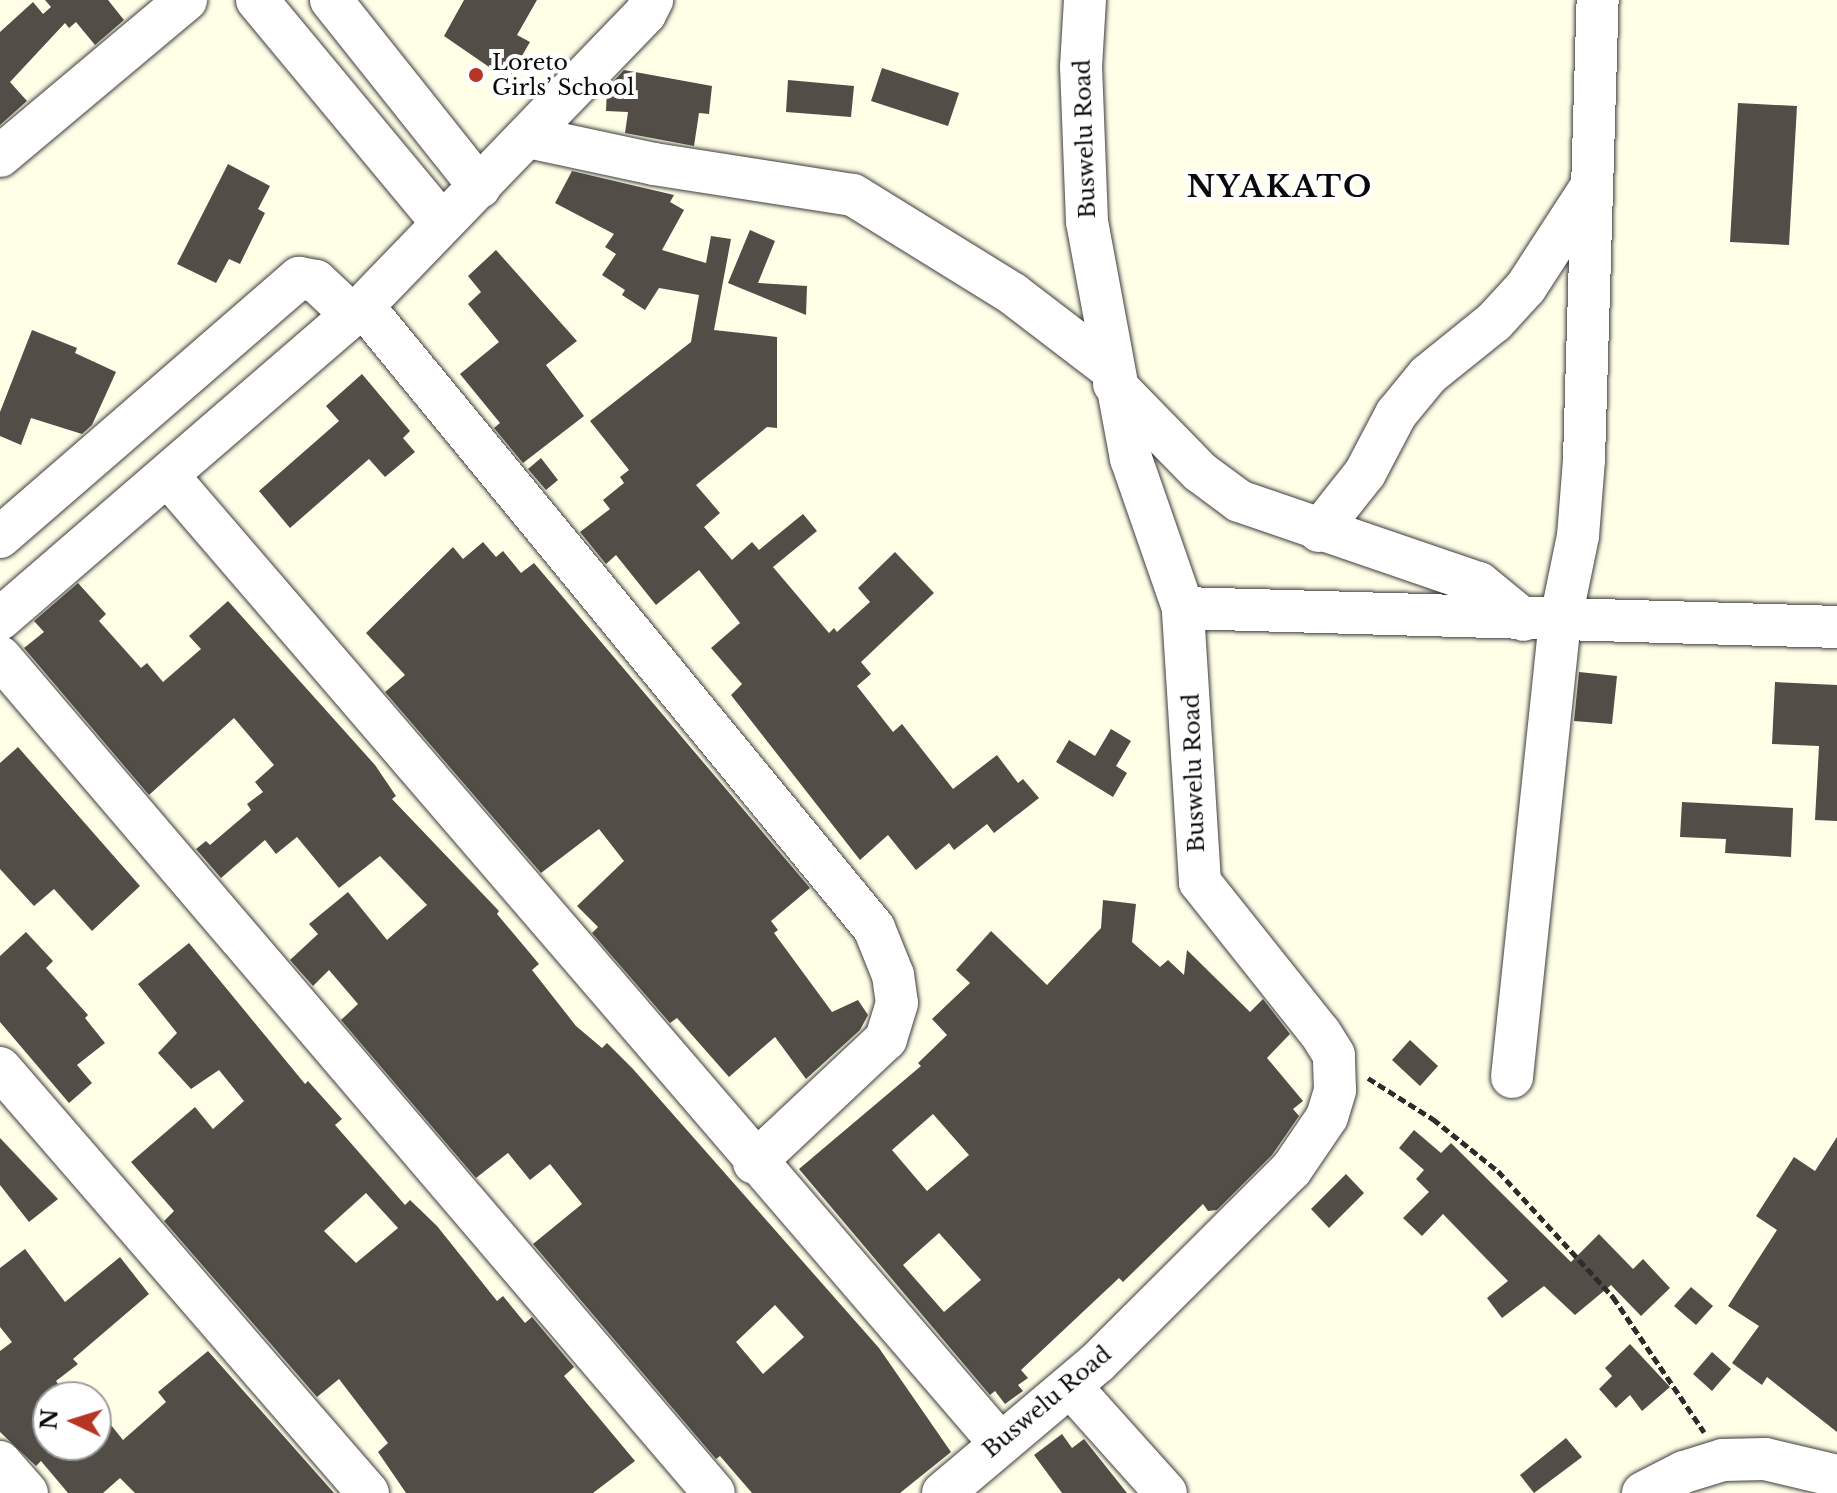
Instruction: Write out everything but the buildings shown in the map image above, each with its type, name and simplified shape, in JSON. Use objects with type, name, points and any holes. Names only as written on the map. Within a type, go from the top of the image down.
[{"type":"street","points":[[0,156],[186,0]]},
{"type":"street","points":[[257,0],[441,222]]},
{"type":"street","points":[[331,0],[480,187]]},
{"type":"street","points":[[0,619],[357,310],[528,137],[652,0]]},
{"type":"street","name":"Buswelu Road","points":[[943,1493],[998,1441],[1071,1387],[1291,1170],[1327,1117],[1335,1090],[1334,1055],[1200,882],[1183,608],[1131,459],[1112,376],[1087,222],[1081,67],[1085,0]]},
{"type":"street","points":[[1512,1077],[1542,621],[1578,536],[1584,459],[1598,0]]},
{"type":"street","points":[[528,137],[654,164],[853,195],[1013,294],[1112,376],[1200,472],[1239,501],[1319,531],[1479,583],[1542,621]]},
{"type":"street","points":[[1319,531],[1365,473],[1396,414],[1420,385],[1494,322],[1535,276],[1593,182]]},
{"type":"street","points":[[0,537],[299,278],[316,281],[357,310],[874,928],[893,975],[897,1003],[886,1039],[754,1163]]},
{"type":"street","points":[[125,430],[171,474],[754,1163],[998,1441]]},
{"type":"street","points":[[1183,608],[1542,621],[1837,627]]},
{"type":"street","points":[[0,657],[714,1493]]},
{"type":"street","points":[[0,1068],[368,1493]]},
{"type":"street","points":[[1071,1387],[1166,1493]]},
{"type":"street","points":[[1643,1493],[1684,1472],[1723,1460],[1765,1459],[1837,1476]]},
{"type":"street","points":[[0,1462],[27,1493]]},
{"type":"path","points":[[1334,1055],[1433,1119],[1498,1171],[1613,1297],[1723,1460]]},
{"type":"place","name":"Loreto Girls’ School","points":[[476,75]]},
{"type":"district","name":"NYAKATO","points":[[1280,187]]}]
